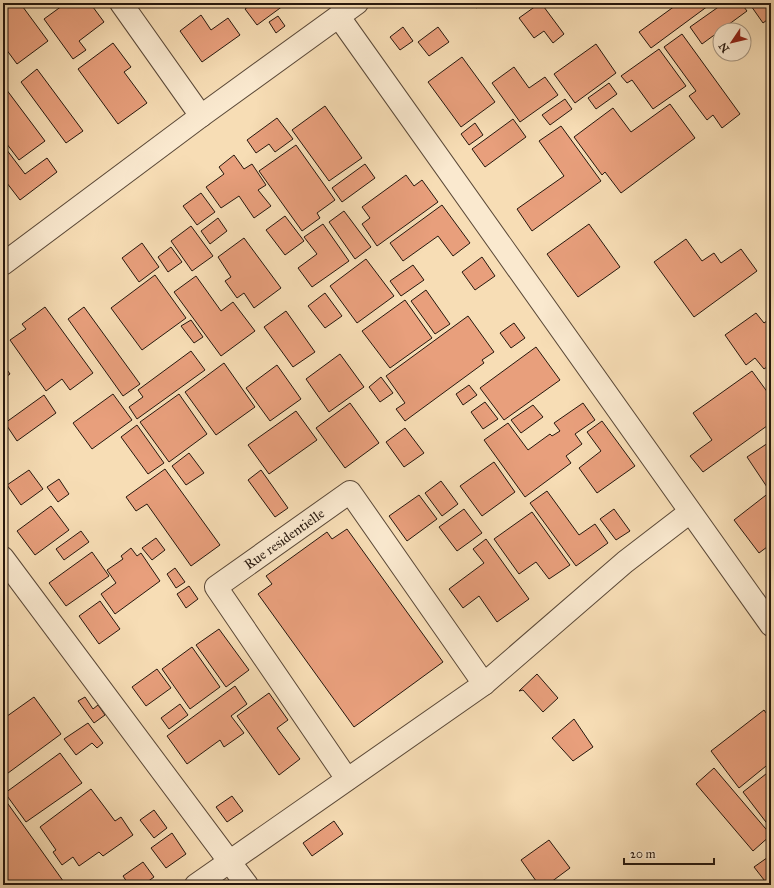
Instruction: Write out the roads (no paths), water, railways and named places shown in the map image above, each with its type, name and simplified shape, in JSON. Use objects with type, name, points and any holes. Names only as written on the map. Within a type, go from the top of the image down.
[{"type":"street","points":[[121,3],[201,116]]},
{"type":"street","points":[[3,264],[201,116],[358,3]]},
{"type":"street","points":[[339,17],[771,625]]},
{"type":"street","name":"Rue residentielle","points":[[347,779],[216,587],[350,492],[484,684]]},
{"type":"street","points":[[196,885],[484,684],[625,562],[690,512]]},
{"type":"street","points":[[3,558],[247,885]]}]
